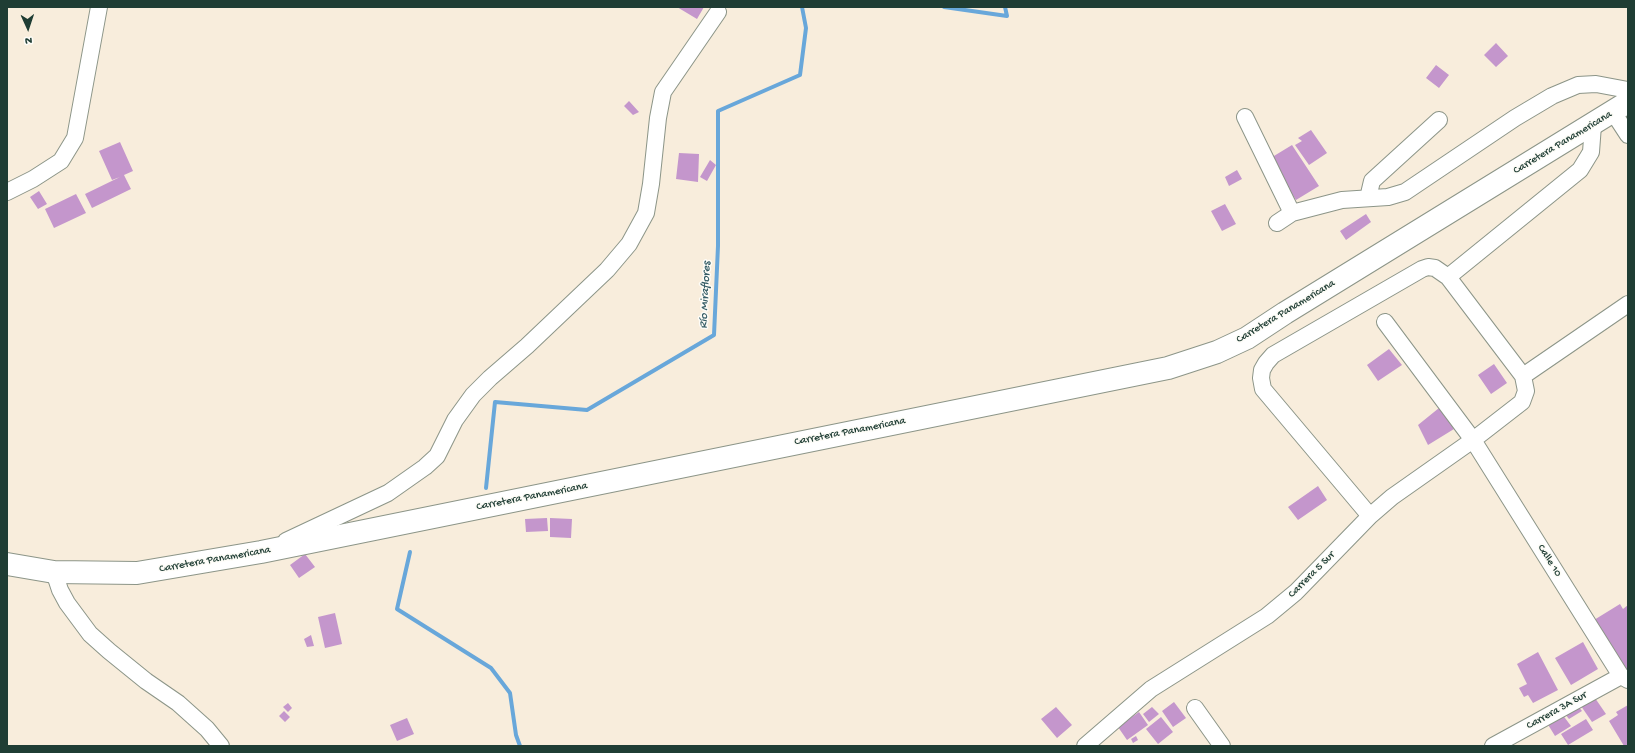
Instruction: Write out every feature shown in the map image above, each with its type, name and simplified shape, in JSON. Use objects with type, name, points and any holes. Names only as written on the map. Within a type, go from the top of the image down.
[{"type":"highway","name":"Carretera Panamericana","points":[[7,564],[54,572],[137,573],[261,552],[1175,366],[1217,352],[1247,338],[1291,308],[1621,107]]},
{"type":"street","points":[[7,192],[33,179],[61,161],[75,138],[100,7]]},
{"type":"street","points":[[261,552],[388,493],[425,467],[437,456],[456,420],[473,395],[607,270],[629,244],[646,213],[651,184],[658,118],[663,92],[718,12]]},
{"type":"street","points":[[1277,223],[1292,213],[1342,200],[1388,197],[1405,192],[1515,118],[1552,96],[1578,85],[1596,84],[1628,90]]},
{"type":"street","points":[[1621,107],[1628,135]]},
{"type":"street","points":[[1245,117],[1292,213]]},
{"type":"street","points":[[1368,198],[1372,181],[1439,120]]},
{"type":"street","points":[[1448,278],[1580,170],[1591,152],[1593,125]]},
{"type":"street","points":[[1370,516],[1264,388],[1261,378],[1262,370],[1266,363],[1274,356],[1422,269],[1428,267],[1434,268],[1448,278],[1524,384],[1628,304]]},
{"type":"street","name":"Calle 10","points":[[1385,322],[1473,440],[1625,678]]},
{"type":"street","name":"Carrera 5 Sur","points":[[1084,746],[1151,689],[1267,616],[1290,597],[1370,516],[1392,497],[1473,440],[1517,406],[1525,397],[1524,384]]},
{"type":"street","points":[[54,572],[60,590],[67,603],[90,634],[146,681],[178,703],[207,729],[221,746]]},
{"type":"street","name":"Carrera 3A Sur","points":[[1493,746],[1625,678]]},
{"type":"street","points":[[1195,708],[1222,746]]},
{"type":"building","points":[[677,7],[704,7],[697,19]]},
{"type":"building","points":[[1496,43],[1508,56],[1496,67],[1484,55]]},
{"type":"building","points":[[1436,65],[1449,75],[1439,88],[1426,78]]},
{"type":"building","points":[[629,101],[639,112],[633,115],[624,106]]},
{"type":"building","points":[[1311,130],[1327,153],[1309,165],[1295,145],[1302,141],[1298,138]]},
{"type":"building","points":[[120,142],[133,171],[124,175],[131,189],[92,208],[85,194],[120,177],[112,180],[99,151]]},
{"type":"building","points":[[1292,145],[1319,186],[1296,200],[1269,159]]},
{"type":"building","points":[[679,153],[699,154],[698,182],[676,179]]},
{"type":"building","points":[[710,160],[716,165],[707,181],[700,177]]},
{"type":"building","points":[[1237,170],[1242,179],[1229,186],[1225,177]]},
{"type":"building","points":[[39,191],[47,204],[38,209],[30,197]]},
{"type":"building","points":[[76,194],[86,213],[54,228],[45,209]]},
{"type":"building","points":[[1225,204],[1236,224],[1222,231],[1211,211]]},
{"type":"building","points":[[1366,214],[1371,222],[1346,240],[1340,231]]},
{"type":"building","points":[[1389,349],[1402,365],[1378,381],[1367,365]]},
{"type":"building","points":[[1494,364],[1507,383],[1491,394],[1478,375]]},
{"type":"building","points":[[1439,408],[1454,429],[1428,445],[1418,425]]},
{"type":"building","points":[[1318,486],[1327,500],[1298,520],[1288,507]]},
{"type":"building","points":[[547,518],[548,531],[526,532],[525,519]]},
{"type":"building","points":[[550,518],[572,519],[571,538],[550,537]]},
{"type":"building","points":[[305,554],[315,567],[299,578],[290,565]]},
{"type":"building","points":[[1620,604],[1623,609],[1628,605],[1628,673],[1594,620]]},
{"type":"building","points":[[335,613],[342,644],[325,648],[318,617]]},
{"type":"building","points":[[311,635],[314,646],[307,647],[304,639]]},
{"type":"building","points":[[1583,642],[1598,669],[1571,685],[1555,658]]},
{"type":"building","points":[[1538,652],[1558,690],[1533,703],[1528,695],[1524,697],[1519,688],[1527,684],[1517,664]]},
{"type":"building","points":[[1595,698],[1606,714],[1592,722],[1581,706]]},
{"type":"building","points":[[1174,702],[1186,718],[1173,727],[1162,711]]},
{"type":"building","points":[[288,703],[292,708],[288,712],[283,707]]},
{"type":"building","points":[[1628,705],[1628,746],[1624,746],[1609,721],[1618,715],[1616,712]]},
{"type":"building","points":[[1578,706],[1582,711],[1569,719],[1565,714]]},
{"type":"building","points":[[1056,707],[1072,725],[1057,738],[1041,719]]},
{"type":"building","points":[[1152,707],[1159,714],[1149,722],[1143,714]]},
{"type":"building","points":[[284,711],[290,717],[285,722],[279,716]]},
{"type":"building","points":[[1139,712],[1148,725],[1127,740],[1118,727]]},
{"type":"building","points":[[1562,714],[1571,726],[1555,736],[1547,723]]},
{"type":"building","points":[[1161,717],[1173,732],[1158,744],[1146,729]]},
{"type":"building","points":[[407,718],[414,734],[397,741],[390,725]]},
{"type":"building","points":[[1586,719],[1593,730],[1568,745],[1561,734]]},
{"type":"building","points":[[1136,736],[1138,740],[1133,743],[1131,739]]},
{"type":"waterway","name":"Río Miraflores","points":[[486,488],[495,402],[587,410],[714,335],[718,246],[718,111],[800,75],[806,28],[802,7]]},
{"type":"waterway","name":"Río Miraflores","points":[[944,7],[1007,16],[1005,7]]},
{"type":"waterway","points":[[410,552],[397,609],[491,668],[510,693],[516,735],[520,746]]}]
